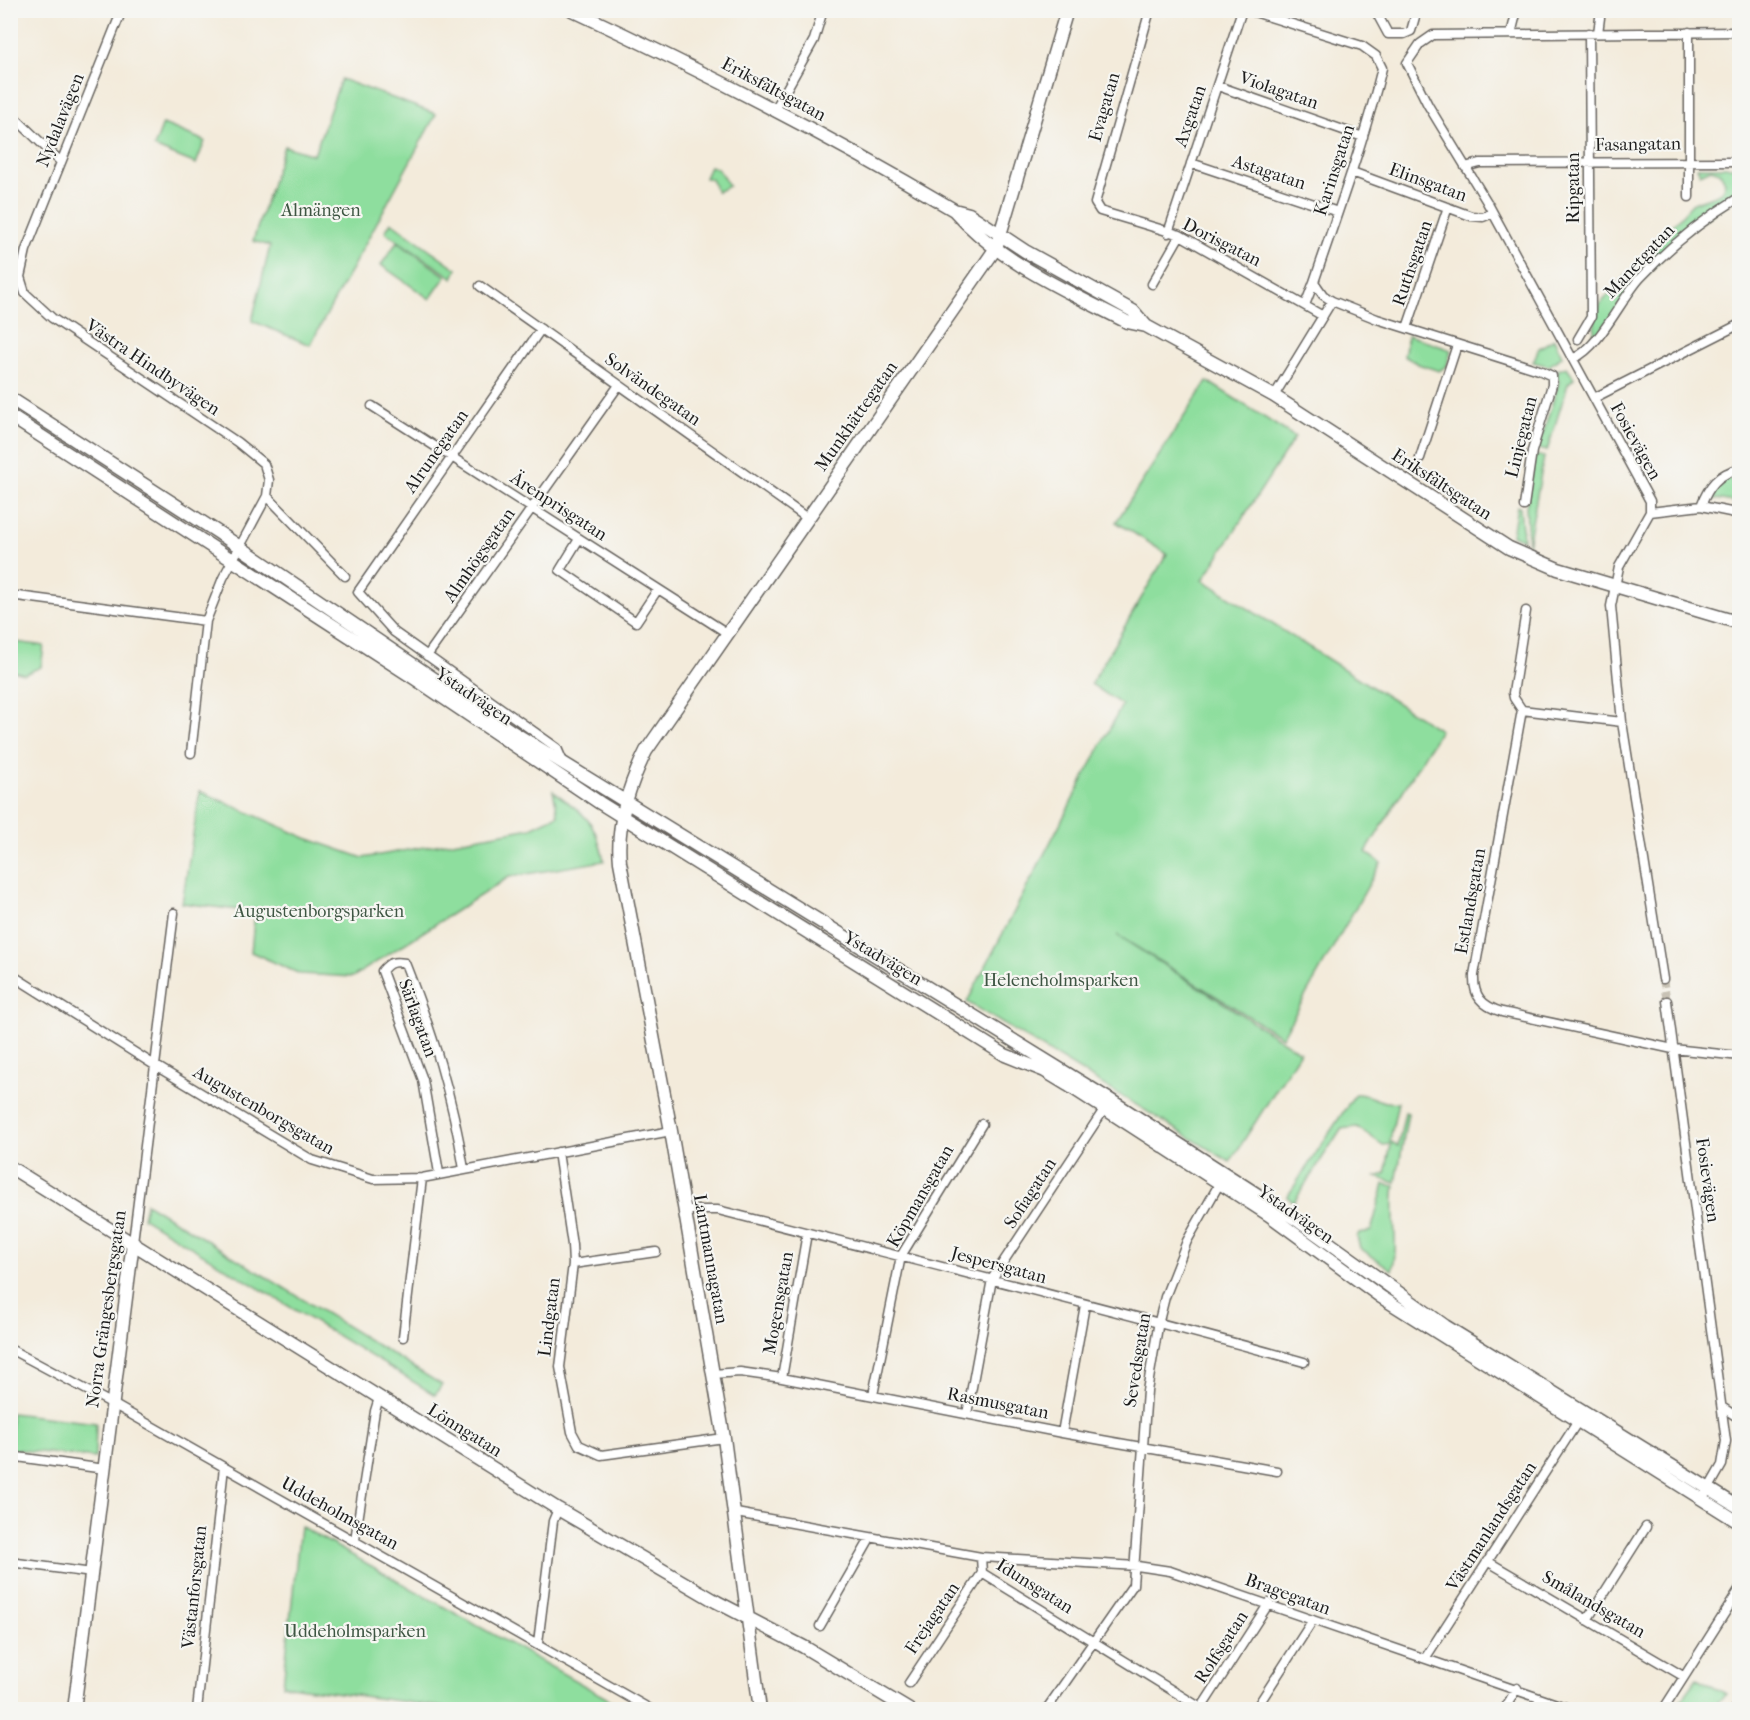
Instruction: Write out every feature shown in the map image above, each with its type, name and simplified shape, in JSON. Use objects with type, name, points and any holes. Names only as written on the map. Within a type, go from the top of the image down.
[{"type":"main road","name":"Eriksfältsgatan","points":[[572,10],[679,59],[776,108],[954,210],[996,248],[1018,264],[1127,322],[1146,326],[1274,396],[1509,548],[1558,569],[1740,623]]},
{"type":"main road","name":"Munkhättegatan","points":[[623,817],[636,770],[646,751],[996,248],[1067,10]]},
{"type":"main road","name":"Eriksfältsgatan","points":[[954,210],[969,213],[1025,251],[1133,311],[1146,326]]},
{"type":"main road","name":"Ystadvägen","points":[[10,398],[240,547],[511,731],[1107,1104],[1222,1179],[1333,1245],[1445,1326],[1702,1500],[1740,1523]]},
{"type":"main road","name":"Ystadvägen","points":[[10,416],[623,817],[1005,1055],[1045,1071],[1107,1104]]},
{"type":"main road","name":"Lantmannagatan","points":[[623,817],[618,842],[620,862],[671,1131],[724,1438],[760,1710]]},
{"type":"main road","name":"Lönngatan","points":[[10,1167],[558,1509],[748,1619],[804,1647],[909,1710]]},
{"type":"main road","name":"Norra Grängesbergsgatan","points":[[74,1710],[133,1242]]},
{"type":"main road","name":"Ystadvägen","points":[[1581,1417],[1740,1508]]},
{"type":"street","name":"Nydalavägen","points":[[20,276],[26,250],[122,10]]},
{"type":"street","points":[[776,108],[814,40],[824,10]]},
{"type":"street","name":"Evagatan","points":[[1100,211],[1095,203],[1096,196],[1150,10]]},
{"type":"street","name":"Axgatan","points":[[1168,233],[1242,10]]},
{"type":"street","name":"Karinsgatan","points":[[1248,10],[1362,46],[1376,56],[1382,69],[1364,137],[1305,305]]},
{"type":"street","points":[[1375,10],[1388,34],[1404,34],[1411,31],[1417,10]]},
{"type":"street","points":[[1517,10],[1511,34],[1740,32]]},
{"type":"street","points":[[1598,33],[1601,10]]},
{"type":"street","points":[[1689,32],[1689,197]]},
{"type":"street","name":"Ripgatan","points":[[1578,339],[1591,317],[1588,33]]},
{"type":"street","name":"Fosievägen","points":[[1511,34],[1433,34],[1420,44],[1407,63],[1574,358],[1650,501],[1650,512]]},
{"type":"street","name":"Violagatan","points":[[1218,86],[1364,137]]},
{"type":"street","points":[[10,113],[61,162]]},
{"type":"street","name":"Fasangatan","points":[[1465,167],[1480,163],[1590,161],[1740,162]]},
{"type":"street","name":"Astagatan","points":[[1191,163],[1338,212]]},
{"type":"street","name":"Elinsgatan","points":[[1352,172],[1471,216],[1483,217],[1493,213]]},
{"type":"street","name":"Manetgatan","points":[[1574,358],[1590,347],[1640,279],[1675,243],[1704,218],[1740,197]]},
{"type":"street","name":"Ruthsgatan","points":[[1407,328],[1448,207]]},
{"type":"street","name":"Dorisgatan","points":[[1100,211],[1180,235],[1323,316]]},
{"type":"street","points":[[1152,284],[1180,235]]},
{"type":"street","name":"Västra Hindbyvägen","points":[[10,268],[20,276],[25,293],[52,318],[237,442],[264,464],[269,480],[267,496]]},
{"type":"street","points":[[1314,282],[1323,295],[1332,301],[1457,345],[1420,458]]},
{"type":"street","name":"Solvändegatan","points":[[480,286],[807,518]]},
{"type":"street","points":[[1274,396],[1332,301]]},
{"type":"street","points":[[1594,398],[1740,324]]},
{"type":"street","name":"Alrunegatan","points":[[358,592],[541,329]]},
{"type":"street","name":"Linjegatan","points":[[1457,345],[1539,369],[1552,376],[1552,385],[1532,451],[1524,506]]},
{"type":"street","name":"Almhögsgatan","points":[[427,656],[620,385]]},
{"type":"street","name":"Ärenprisgatan","points":[[372,406],[727,633]]},
{"type":"street","points":[[1701,507],[1707,490],[1725,471],[1740,469]]},
{"type":"street","points":[[191,753],[206,621],[232,561],[267,496],[345,576]]},
{"type":"street","points":[[1663,979],[1622,722],[1611,606],[1614,586],[1619,567],[1650,512],[1701,507],[1740,514]]},
{"type":"street","points":[[579,538],[560,570],[636,622],[658,589]]},
{"type":"street","name":"Ystadvägen","points":[[358,592],[394,632],[557,748],[563,763]]},
{"type":"street","points":[[10,595],[206,621]]},
{"type":"street","name":"Estlandsgatan","points":[[1526,611],[1513,693],[1522,710],[1474,975],[1475,992],[1483,1004],[1502,1012],[1673,1049],[1740,1056]]},
{"type":"street","points":[[1522,710],[1622,722]]},
{"type":"street","name":"Norra Grängesbergsgatan","points":[[133,1242],[174,913]]},
{"type":"street","name":"Särlagatan","points":[[439,1173],[423,1080],[382,971],[395,961],[405,963],[434,1036],[454,1113],[464,1169]]},
{"type":"street","name":"Augustenborgsgatan","points":[[10,974],[312,1160],[373,1179],[422,1178],[671,1131]]},
{"type":"street","name":"Fosievägen","points":[[1666,1002],[1722,1407],[1725,1452],[1702,1500]]},
{"type":"street","name":"Sofiagatan","points":[[967,1414],[992,1279],[1107,1104]]},
{"type":"street","name":"Köpmansgatan","points":[[873,1395],[901,1256],[982,1124]]},
{"type":"street","name":"Lindgatan","points":[[558,1152],[571,1235],[573,1264],[561,1338],[560,1367],[572,1432],[579,1445],[602,1455],[724,1438]]},
{"type":"street","points":[[403,1336],[422,1178]]},
{"type":"street","name":"Sevedsgatan","points":[[1046,1710],[1133,1585],[1137,1566],[1147,1391],[1159,1321],[1165,1297],[1187,1241],[1222,1179]]},
{"type":"street","name":"Jespersgatan","points":[[684,1210],[718,1210],[992,1279],[1085,1305],[1159,1321],[1304,1362]]},
{"type":"street","name":"Mogensgatan","points":[[782,1378],[807,1233]]},
{"type":"street","points":[[573,1264],[656,1252]]},
{"type":"street","points":[[1062,1433],[1085,1305]]},
{"type":"street","name":"Uddeholmsgatan","points":[[10,1349],[355,1540],[652,1710]]},
{"type":"street","name":"Rasmusgatan","points":[[713,1374],[740,1372],[782,1378],[1062,1433],[1277,1471]]},
{"type":"street","points":[[355,1540],[379,1398]]},
{"type":"street","points":[[1722,1407],[1740,1419]]},
{"type":"street","name":"Västmanlandsgatan","points":[[1426,1657],[1581,1417]]},
{"type":"street","points":[[10,1456],[105,1469]]},
{"type":"street","name":"Västanforsgatan","points":[[197,1710],[224,1467]]},
{"type":"street","points":[[538,1643],[553,1521],[558,1509]]},
{"type":"street","name":"Idunsgatan","points":[[735,1513],[790,1521],[870,1539],[981,1557],[982,1573],[1202,1709]]},
{"type":"street","points":[[1587,1620],[1646,1527]]},
{"type":"street","points":[[820,1626],[870,1539]]},
{"type":"street","name":"Bragegatan","points":[[981,1557],[1137,1566],[1170,1571],[1518,1688],[1574,1710]]},
{"type":"street","name":"Smålandsgatan","points":[[1488,1561],[1683,1676]]},
{"type":"street","points":[[10,1562],[92,1573]]},
{"type":"street","name":"Frejagatan","points":[[909,1683],[982,1573]]},
{"type":"street","points":[[1663,1710],[1740,1589]]},
{"type":"street","name":"Rolfsgatan","points":[[1202,1709],[1269,1603]]},
{"type":"street","points":[[1255,1710],[1313,1620]]},
{"type":"street","points":[[1504,1710],[1518,1688]]},
{"type":"green space","name":"Almängen","points":[[341,79],[436,114],[310,345],[252,321],[270,246],[253,241],[284,146],[314,155]]},
{"type":"green space","points":[[163,124],[205,141],[196,164],[154,147]]},
{"type":"green space","points":[[710,166],[718,169],[729,186],[717,192],[711,179],[705,178]]},
{"type":"green space","points":[[1697,167],[1739,167],[1739,195],[1681,236],[1593,339],[1596,312],[1601,303],[1692,204],[1722,191],[1725,182],[1720,172],[1711,169],[1700,174]]},
{"type":"green space","points":[[391,222],[457,269],[453,278],[385,232]]},
{"type":"green space","points":[[397,242],[446,276],[430,299],[381,265]]},
{"type":"green space","points":[[1408,335],[1451,350],[1447,366],[1439,371],[1418,364],[1404,356]]},
{"type":"green space","points":[[1554,339],[1562,356],[1549,366],[1533,362],[1539,348]]},
{"type":"green space","points":[[1567,367],[1574,378],[1568,384],[1547,451],[1538,449],[1559,382],[1557,375],[1559,369]]},
{"type":"green space","name":"Heleneholmsparken","points":[[1207,381],[1295,437],[1203,580],[1440,730],[1366,852],[1381,863],[1282,1037],[1117,935],[1300,1052],[1230,1162],[967,1002],[1122,705],[1091,684],[1167,554],[1116,522]]},
{"type":"green space","points":[[1535,455],[1544,457],[1528,545],[1526,507]]},
{"type":"green space","points":[[1727,476],[1732,481],[1739,480],[1739,503],[1710,498],[1712,492]]},
{"type":"green space","points":[[1517,506],[1520,508],[1523,540],[1512,535]]},
{"type":"green space","points":[[16,642],[44,646],[41,667],[25,674],[12,671]]},
{"type":"green space","name":"Augustenborgsparken","points":[[200,791],[306,838],[363,858],[531,828],[558,815],[553,791],[588,820],[597,836],[604,861],[509,877],[353,977],[300,974],[251,952],[255,912],[182,903]]},
{"type":"green space","points":[[1355,1094],[1366,1095],[1385,1102],[1398,1102],[1390,1141],[1398,1146],[1405,1112],[1408,1113],[1396,1183],[1376,1177],[1385,1174],[1391,1144],[1383,1145],[1357,1127],[1341,1129],[1294,1202],[1287,1197]]},
{"type":"green space","points":[[1384,1184],[1395,1186],[1395,1250],[1392,1270],[1360,1248],[1357,1237],[1359,1233],[1371,1231]]},
{"type":"green space","points":[[146,1203],[442,1385],[435,1395],[143,1218]]},
{"type":"green space","points":[[11,1413],[96,1423],[95,1458],[11,1449]]},
{"type":"green space","name":"Uddeholmsparken","points":[[300,1526],[626,1709],[456,1709],[283,1685]]},
{"type":"green space","points":[[1697,1678],[1726,1694],[1711,1709],[1674,1709]]},
{"type":"tunnel","points":[[1663,979],[1667,1001]]}]
